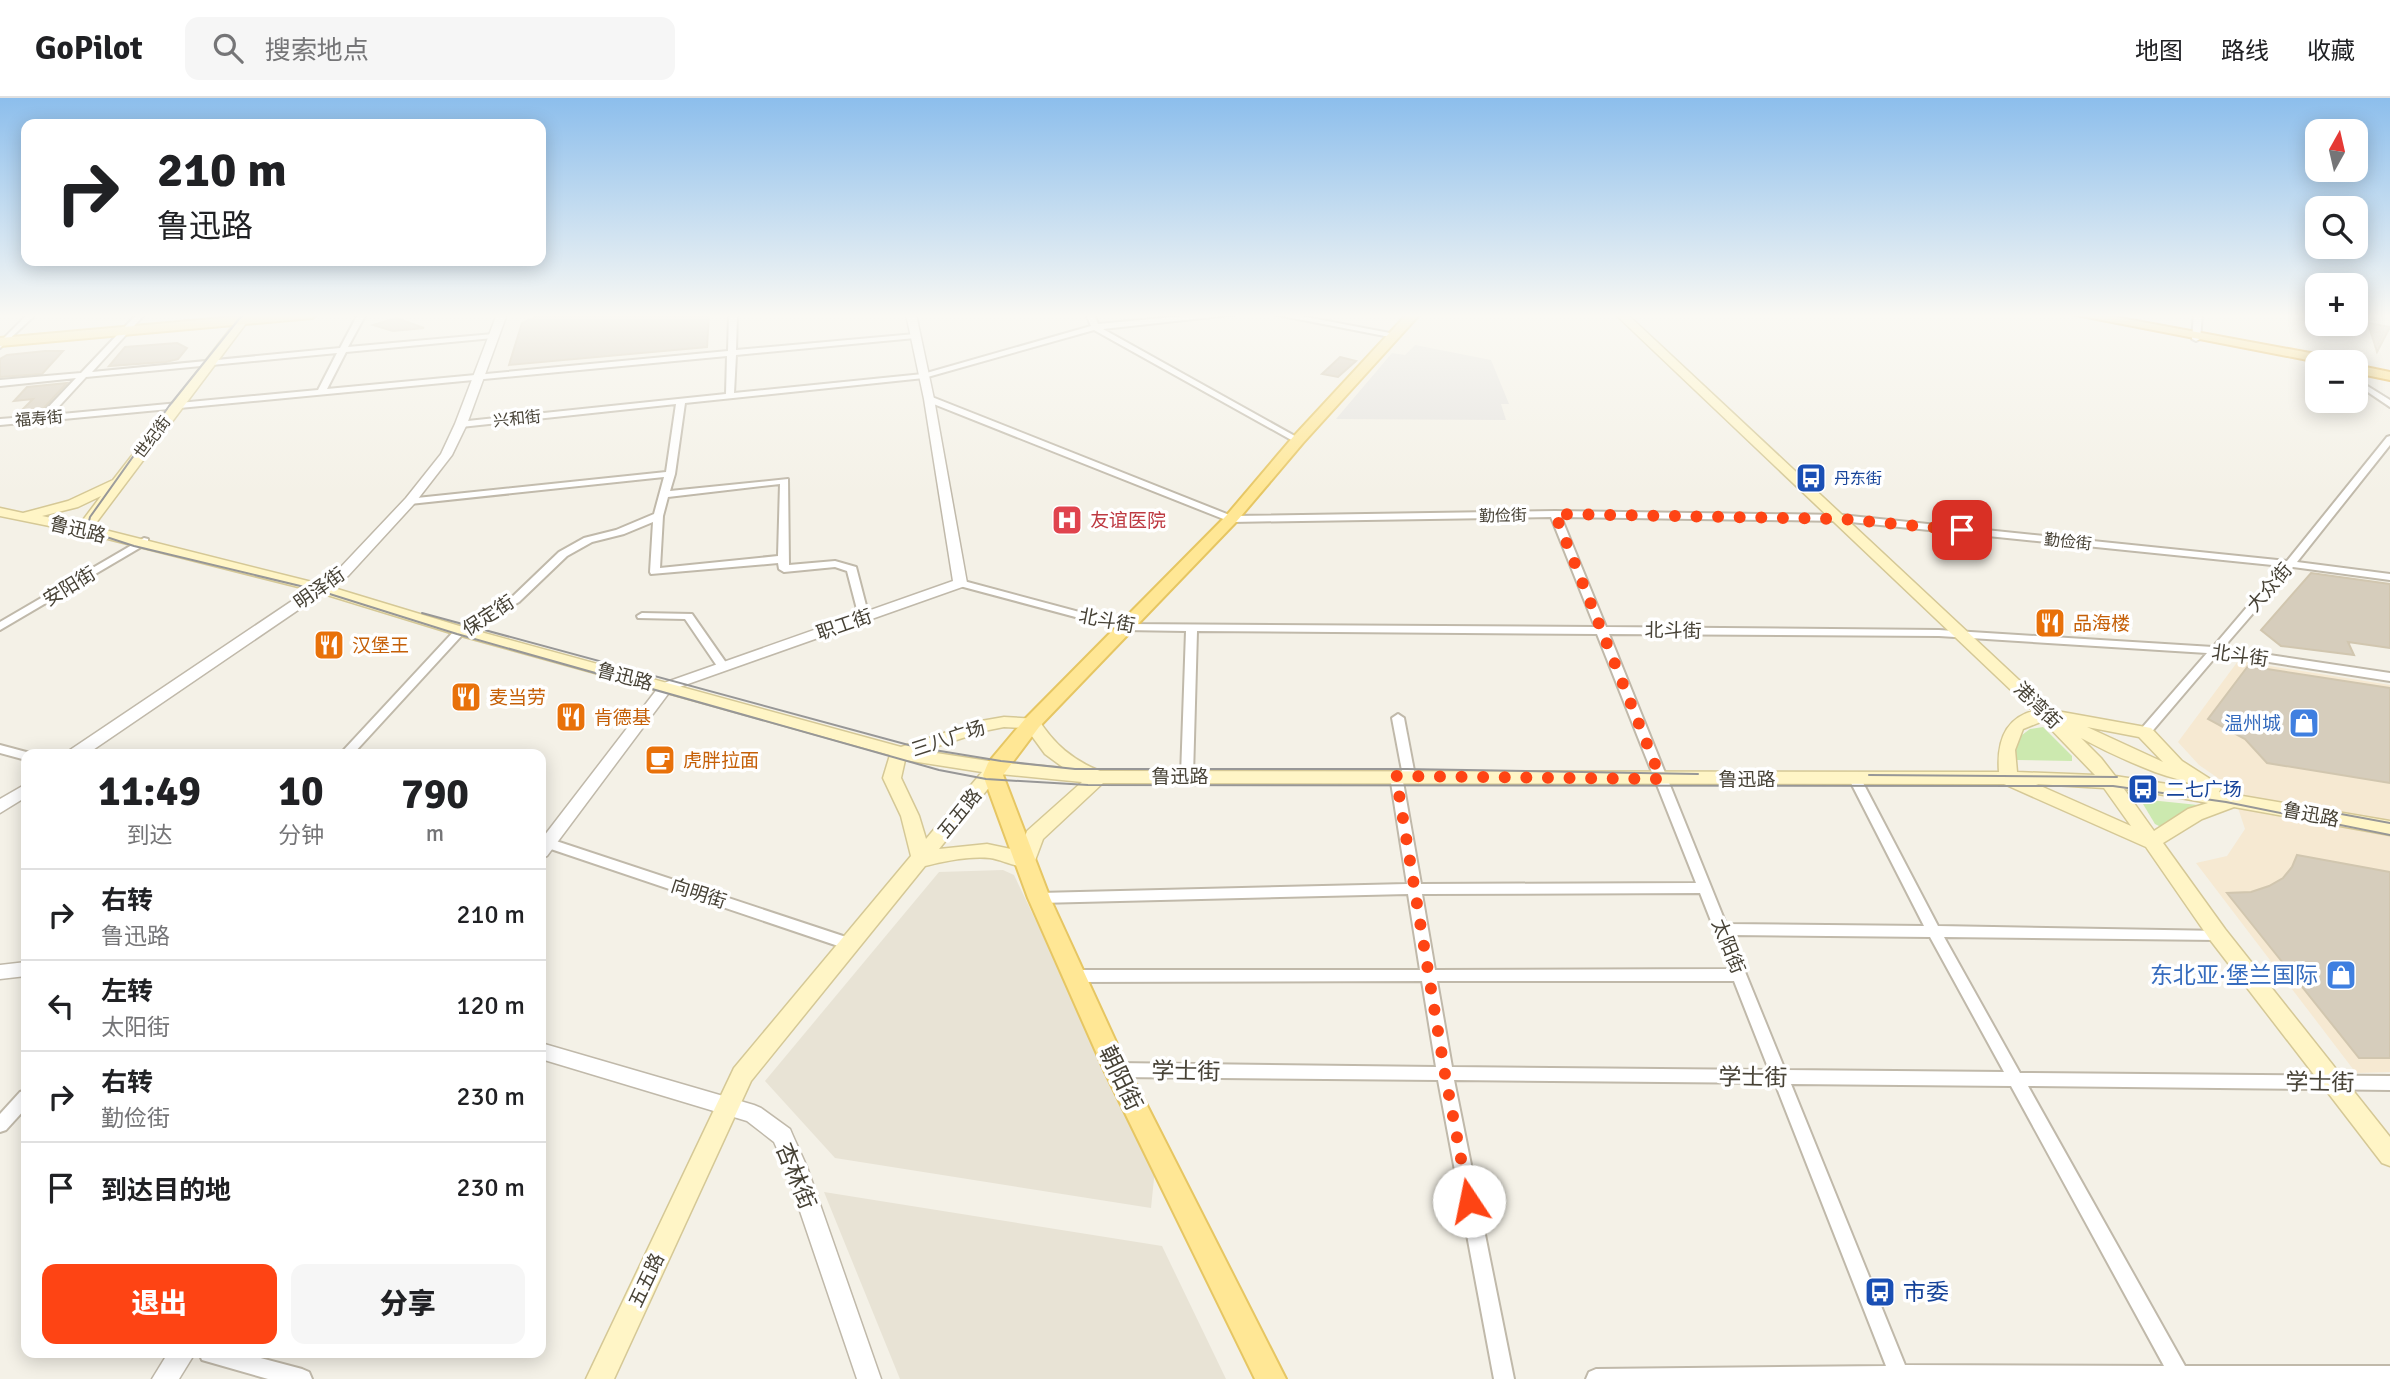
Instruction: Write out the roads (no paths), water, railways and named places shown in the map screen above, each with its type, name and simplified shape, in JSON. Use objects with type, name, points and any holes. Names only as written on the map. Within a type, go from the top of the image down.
[{"type":"main road","name":"世纪街","points":[[85,529],[176,405],[203,374]]},
{"type":"main road","name":"五五路","points":[[600,1379],[741,1074],[922,860],[1032,723],[1231,519],[1298,440],[1360,374]]},
{"type":"main road","name":"港湾街","points":[[1684,374],[2049,715],[2095,762],[2218,934],[2390,1155]]},
{"type":"main road","points":[[4,513],[43,512],[73,504],[94,496],[121,479]]},
{"type":"main road","name":"鲁迅路","points":[[4,513],[141,542],[319,588],[460,631],[902,753],[995,768],[1098,777],[2053,778],[2110,781],[2249,802],[2390,828]]},
{"type":"main road","points":[[2049,715],[2124,753],[2249,802]]},
{"type":"main road","points":[[2211,788],[2176,765],[2145,732],[2049,715],[2032,717],[2016,726],[2006,750],[2009,779],[2150,842],[2209,807],[2226,802],[2249,802]]},
{"type":"main road","name":"三八广场","points":[[922,860],[910,816],[892,778],[897,758],[902,753],[981,726],[1004,722],[1032,723]]},
{"type":"main road","points":[[922,860],[957,852],[991,850],[1010,853],[1026,861],[1034,836],[1098,777],[1066,762],[1043,741],[1032,723]]},
{"type":"main road","points":[[2110,781],[2124,753],[2145,732]]},
{"type":"main road","points":[[2053,778],[2124,753]]},
{"type":"main road","name":"朝阳街","points":[[995,768],[994,780],[1039,898],[1116,1070],[1271,1379]]},
{"type":"street","points":[[0,383],[99,374]]},
{"type":"street","points":[[321,392],[331,374]]},
{"type":"street","name":"明泽街","points":[[83,749],[343,573],[410,501],[446,455],[480,374]]},
{"type":"street","name":"福寿街","points":[[0,422],[523,374]]},
{"type":"street","points":[[730,396],[731,374]]},
{"type":"street","name":"兴和街","points":[[461,424],[932,374]]},
{"type":"street","points":[[1179,374],[1298,440]]},
{"type":"street","points":[[43,418],[86,375]]},
{"type":"street","points":[[924,376],[960,583]]},
{"type":"street","points":[[2368,388],[2390,404]]},
{"type":"street","name":"勤俭街","points":[[929,399],[1231,519],[1555,514],[1841,519],[2290,564],[2390,577]]},
{"type":"street","points":[[681,401],[670,474],[658,516],[655,572],[783,559]]},
{"type":"street","name":"大众街","points":[[2145,732],[2213,650],[2385,454],[2390,439]]},
{"type":"street","points":[[410,501],[670,474]]},
{"type":"street","points":[[665,494],[785,481],[784,569],[835,564],[852,569],[864,617]]},
{"type":"street","name":"太阳街","points":[[1555,514],[1901,1377]]},
{"type":"street","name":"保定街","points":[[351,749],[460,631],[515,600],[563,554],[588,540],[620,533],[658,516]]},
{"type":"street","name":"安阳街","points":[[0,627],[141,542]]},
{"type":"street","name":"职工街","points":[[666,687],[960,583]]},
{"type":"street","name":"北斗街","points":[[960,583],[1124,627],[1964,635],[2213,650],[2390,677]]},
{"type":"street","points":[[642,615],[688,615],[723,667]]},
{"type":"street","points":[[1187,776],[1192,628]]},
{"type":"street","points":[[546,844],[666,687]]},
{"type":"street","points":[[1398,718],[1415,890],[1445,1074],[1504,1379]]},
{"type":"street","points":[[0,750],[21,755]]},
{"type":"street","points":[[1854,779],[1933,930],[2179,1376]]},
{"type":"street","points":[[0,807],[21,792]]},
{"type":"street","name":"向明街","points":[[546,848],[850,944]]},
{"type":"street","points":[[1039,898],[1415,890],[1705,888]]},
{"type":"street","points":[[1723,929],[2218,934]]},
{"type":"street","points":[[0,972],[21,970]]},
{"type":"street","points":[[1074,976],[1741,975]]},
{"type":"street","name":"杏林街","points":[[546,1052],[754,1114],[782,1136],[796,1167],[869,1379]]},
{"type":"street","name":"学士街","points":[[1116,1070],[2390,1083]]},
{"type":"street","points":[[0,1125],[21,1102]]},
{"type":"street","points":[[164,1379],[179,1358]]},
{"type":"street","points":[[227,1358],[302,1379]]},
{"type":"street","points":[[1596,1379],[2390,1376]]},
{"type":"tram line","points":[[195,374],[90,517],[88,525],[91,532],[134,546],[317,590],[457,634],[939,770],[986,779],[1088,785],[2113,786],[2226,802],[2390,835]]},
{"type":"tram line","points":[[422,613],[916,747],[1001,761],[1075,769],[1407,769],[1698,774]]},
{"type":"tram line","points":[[1869,775],[2117,777]]},
{"type":"tram line","points":[[2314,809],[2390,823]]},
{"type":"place","name":"丹东街","points":[[1811,478]]},
{"type":"place","name":"友谊医院","points":[[1067,520]]},
{"type":"place","name":"品海楼","points":[[2050,623]]},
{"type":"place","name":"汉堡王","points":[[329,645]]},
{"type":"place","name":"麦当劳","points":[[466,697]]},
{"type":"place","name":"肯德基","points":[[571,717]]},
{"type":"place","name":"温州城","points":[[2304,723]]},
{"type":"place","name":"虎胖拉面","points":[[660,760]]},
{"type":"place","name":"二七广场","points":[[2143,789]]},
{"type":"place","name":"东北亚·堡兰国际","points":[[2341,975]]},
{"type":"place","name":"市委","points":[[1880,1292]]}]
